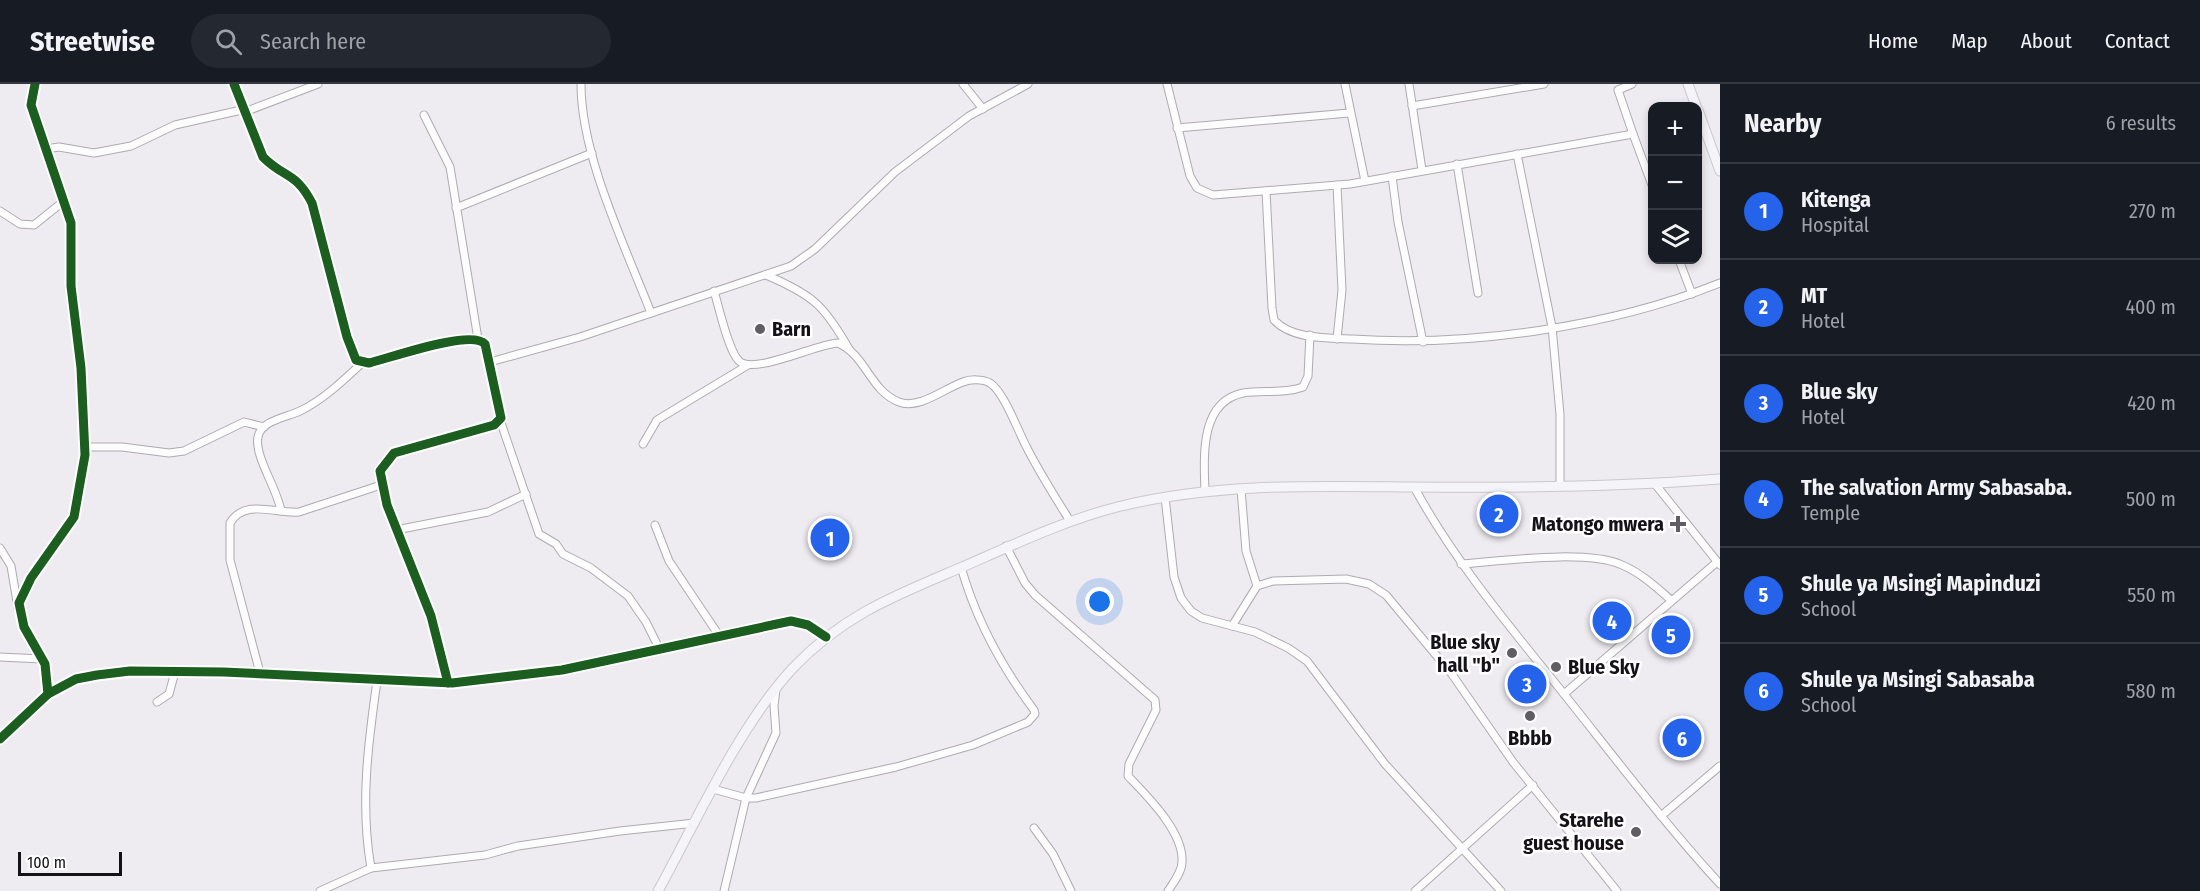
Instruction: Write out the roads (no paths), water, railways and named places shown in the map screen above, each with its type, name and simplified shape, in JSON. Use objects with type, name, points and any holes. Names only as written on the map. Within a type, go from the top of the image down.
[{"type":"main road","points":[[1688,84],[1695,102]]},
{"type":"main road","points":[[1702,119],[1716,149],[1720,171]]},
{"type":"main road","points":[[658,891],[713,789],[776,689],[826,637],[857,614],[1006,546],[1070,521],[1165,497],[1241,489],[1300,486],[1560,486],[1655,484],[1720,479]]},
{"type":"street","points":[[27,84],[33,94]]},
{"type":"street","points":[[35,84],[31,105],[57,189],[64,201],[72,240],[71,286],[81,368],[85,447],[84,470],[74,517],[25,588],[19,603],[24,627],[48,675],[48,694]]},
{"type":"street","points":[[234,84],[247,110],[264,158],[271,165],[294,176],[303,186],[312,203],[346,337],[353,355],[362,363]]},
{"type":"street","points":[[46,149],[59,147],[94,153],[130,147],[175,125],[247,110],[318,84]]},
{"type":"street","points":[[582,84],[581,108],[592,153],[651,313]]},
{"type":"street","points":[[963,84],[983,109]]},
{"type":"street","points":[[490,362],[651,313],[791,266],[815,249],[895,172],[969,116],[1028,84]]},
{"type":"street","points":[[1167,84],[1190,176],[1197,188],[1204,193],[1220,195],[1365,181],[1517,154],[1561,149],[1633,134]]},
{"type":"street","points":[[1344,84],[1365,181]]},
{"type":"street","points":[[1409,84],[1422,170]]},
{"type":"street","points":[[1412,106],[1544,84]]},
{"type":"street","points":[[1632,84],[1617,87],[1648,172]]},
{"type":"street","points":[[1177,128],[1349,113]]},
{"type":"street","points":[[424,115],[450,167],[478,339]]},
{"type":"street","points":[[456,208],[592,153]]},
{"type":"street","points":[[1517,154],[1552,327],[1560,423],[1560,486]]},
{"type":"street","points":[[1457,164],[1478,293]]},
{"type":"street","points":[[1392,176],[1398,222],[1423,342]]},
{"type":"street","points":[[1337,185],[1342,290],[1337,339]]},
{"type":"street","points":[[1266,191],[1275,320],[1291,332],[1337,339],[1423,342],[1552,327],[1652,306],[1720,283]]},
{"type":"street","points":[[0,211],[20,224],[34,225],[64,201]]},
{"type":"street","points":[[1681,264],[1692,294]]},
{"type":"street","points":[[766,275],[814,299],[835,324],[850,351],[876,386],[898,402],[906,404],[924,399],[970,380],[990,383],[998,392],[1027,448],[1070,521]]},
{"type":"street","points":[[714,291],[734,352],[740,362],[748,365]]},
{"type":"street","points":[[1205,492],[1206,439],[1210,419],[1227,399],[1242,394],[1294,390],[1303,387],[1309,370],[1310,334]]},
{"type":"street","points":[[281,512],[258,443],[258,436],[264,427],[310,405],[362,363],[445,343],[478,339],[485,344],[502,413],[500,420],[539,534],[556,544],[563,554],[591,568],[628,596],[642,615],[659,648]]},
{"type":"street","points":[[643,444],[650,428],[663,415],[748,365],[770,362],[830,343],[838,343],[850,351]]},
{"type":"street","points":[[448,683],[431,616],[396,530],[381,485],[380,471],[394,453],[488,428],[500,420]]},
{"type":"street","points":[[85,447],[122,447],[169,453],[184,452],[244,423],[264,427]]},
{"type":"street","points":[[1564,694],[1671,600],[1718,563],[1655,484]]},
{"type":"street","points":[[260,674],[230,560],[230,523],[236,515],[247,510],[258,508],[299,512],[381,485]]},
{"type":"street","points":[[1414,487],[1442,537],[1461,564],[1661,816],[1720,884]]},
{"type":"street","points":[[1241,489],[1246,551],[1257,586]]},
{"type":"street","points":[[396,530],[488,512],[526,494]]},
{"type":"street","points":[[1165,497],[1174,577],[1181,598],[1191,611],[1202,618],[1255,632],[1288,648],[1306,661],[1378,755],[1501,891]]},
{"type":"street","points":[[655,525],[669,561],[698,600],[720,637]]},
{"type":"street","points":[[1006,546],[1025,583],[1035,595],[1155,700],[1156,710],[1129,764],[1128,776],[1169,825],[1180,847],[1182,862],[1168,891]]},
{"type":"street","points":[[0,548],[12,566],[15,600],[21,612]]},
{"type":"street","points":[[1461,564],[1549,559],[1611,561],[1641,576],[1671,600]]},
{"type":"street","points":[[713,789],[746,798],[896,767],[973,745],[1014,730],[1033,718],[1034,710],[1010,677],[982,628],[961,567]]},
{"type":"street","points":[[1232,626],[1257,586],[1273,581],[1346,579],[1369,584],[1386,595],[1451,673],[1500,744],[1617,891]]},
{"type":"street","points":[[0,739],[48,694],[76,680],[97,675],[130,671],[175,672],[448,683],[562,670],[797,621],[808,625],[826,637]]},
{"type":"street","points":[[0,657],[42,659]]},
{"type":"street","points":[[158,702],[169,694],[175,672]]},
{"type":"street","points":[[371,868],[366,838],[364,798],[367,754],[377,681]]},
{"type":"street","points":[[724,891],[746,798],[776,733],[774,706],[776,689]]},
{"type":"street","points":[[1661,816],[1719,768]]},
{"type":"street","points":[[1414,891],[1533,785]]},
{"type":"street","points":[[320,891],[371,868],[485,855],[518,846],[695,823]]},
{"type":"street","points":[[1034,828],[1053,854],[1071,891]]},
{"type":"place","name":"Barn","points":[[760,329]]},
{"type":"place","name":"MT","points":[[1499,514]]},
{"type":"place","name":"Matongo mwera","points":[[1678,524]]},
{"type":"place","name":"Kitenga","points":[[830,538]]},
{"type":"place","name":"The salvation Army Sabasaba.","points":[[1612,621]]},
{"type":"place","name":"Shule ya Msingi Mapinduzi","points":[[1671,635]]},
{"type":"place","name":"Blue sky hall \"b\"","points":[[1512,653]]},
{"type":"place","name":"Blue Sky","points":[[1556,667]]},
{"type":"place","name":"Blue sky","points":[[1527,684]]},
{"type":"place","name":"Bbbb","points":[[1530,716]]},
{"type":"place","name":"Shule ya Msingi Sabasaba","points":[[1682,738]]},
{"type":"place","name":"Starehe guest house","points":[[1636,832]]}]
